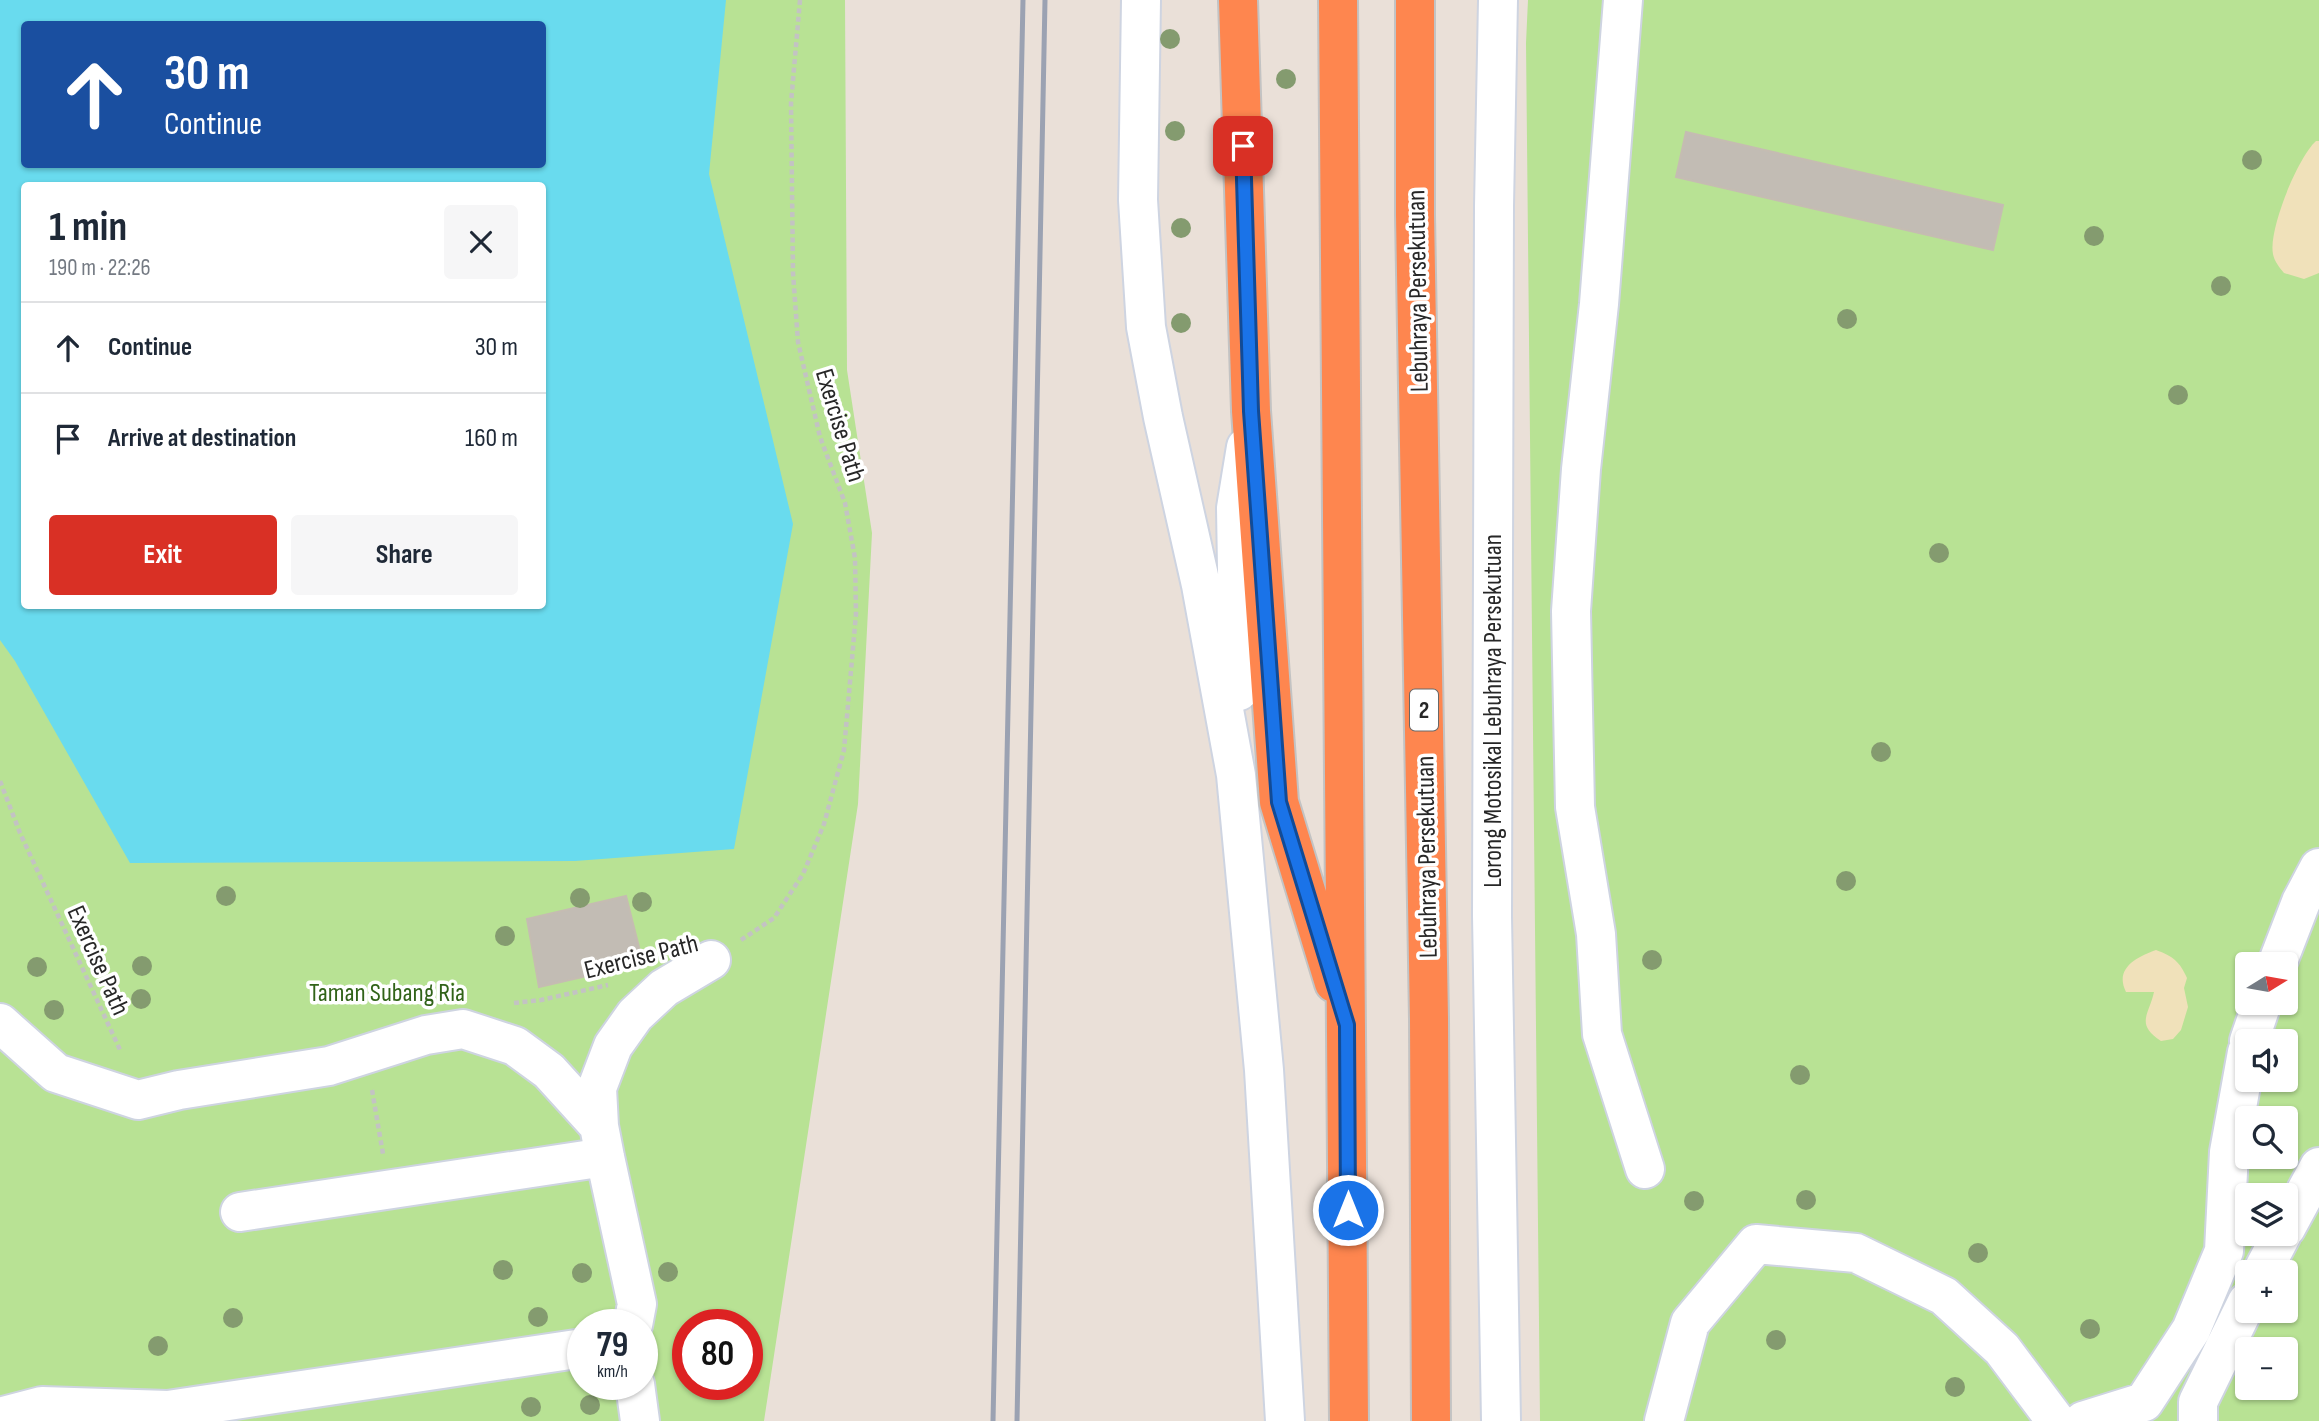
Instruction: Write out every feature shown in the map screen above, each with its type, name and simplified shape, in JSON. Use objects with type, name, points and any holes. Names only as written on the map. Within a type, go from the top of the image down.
[{"type":"highway","points":[[1238,0],[1251,411],[1279,802],[1347,1025]]},
{"type":"highway","points":[[1338,0],[1349,1421]]},
{"type":"highway","name":"Lebuhraya Persekutuan","points":[[1415,0],[1415,215],[1429,1019],[1431,1421]]},
{"type":"lane","points":[[1141,0],[1138,200],[1146,327],[1163,417],[1201,584],[1236,775],[1264,1069],[1285,1421]]},
{"type":"lane","name":"Lorong Motosikal Lebuhraya Persekutuan","points":[[1498,0],[1494,206],[1492,916],[1501,1421]]},
{"type":"lane","points":[[1623,0],[1599,303],[1581,468],[1571,611],[1575,807],[1597,934],[1602,1034],[1646,1169]]},
{"type":"lane","points":[[1242,840],[1236,508],[1251,411]]},
{"type":"lane","points":[[2282,952],[2301,902],[2319,868]]},
{"type":"lane","points":[[636,1309],[602,1141],[597,1088],[613,1046],[635,1015],[664,988],[711,961]]},
{"type":"lane","points":[[0,1024],[56,1073],[138,1100],[180,1090],[329,1066],[426,1035],[463,1029],[516,1046],[549,1071],[602,1141]]},
{"type":"lane","points":[[2083,1421],[2144,1402],[2191,1330],[2224,1251],[2228,1152],[2239,1092]]},
{"type":"lane","points":[[240,1212],[390,1189],[602,1141]]},
{"type":"lane","points":[[2298,1206],[2319,1167]]},
{"type":"lane","points":[[1664,1421],[1690,1323],[1756,1244],[1856,1253],[1944,1296],[2002,1349],[2056,1421]]},
{"type":"lane","points":[[2198,1421],[2198,1402],[2237,1323]]},
{"type":"lane","points":[[0,1418],[42,1406],[168,1410],[567,1350]]},
{"type":"lane","points":[[637,1400],[640,1421]]},
{"type":"path","name":"Exercise Path","points":[[711,961],[774,918],[803,874],[824,824],[844,750],[856,614],[855,558],[845,503],[820,437],[798,342],[793,273],[791,103],[800,0]]},
{"type":"path","name":"Exercise Path","points":[[0,781],[20,833],[119,1052],[132,1056]]},
{"type":"path","name":"Exercise Path","points":[[508,1004],[541,1000],[614,984]]},
{"type":"path","points":[[366,1055],[390,1189]]},
{"type":"green space","name":"Taman Subang Ria","points":[[0,0],[845,0],[847,370],[872,533],[858,804],[764,1421],[0,1421]]},
{"type":"green space","points":[[1528,0],[2319,0],[2319,1421],[1540,1421],[1526,43]]},
{"type":"sand","points":[[2316,141],[2319,141],[2319,273],[2304,279],[2284,273],[2274,257],[2273,243],[2275,228],[2293,177]]},
{"type":"sand","points":[[2156,950],[2175,960],[2187,978],[2184,988],[2188,1007],[2181,1030],[2173,1039],[2161,1041],[2146,1024],[2154,992],[2126,992],[2123,984],[2123,976],[2129,965]]},
{"type":"water","points":[[0,0],[726,0],[709,174],[793,524],[734,849],[575,861],[130,863],[15,661],[0,640]]},
{"type":"building","points":[[1686,132],[2003,205],[1993,250],[1676,177]]},
{"type":"building","points":[[626,896],[643,963],[539,987],[527,919]]},
{"type":"railway","points":[[993,1421],[1023,0]]},
{"type":"railway","points":[[1017,1421],[1045,0]]},
{"type":"route","points":[[1243,146],[1251,411],[1279,802],[1347,1025],[1348,1210]]}]
